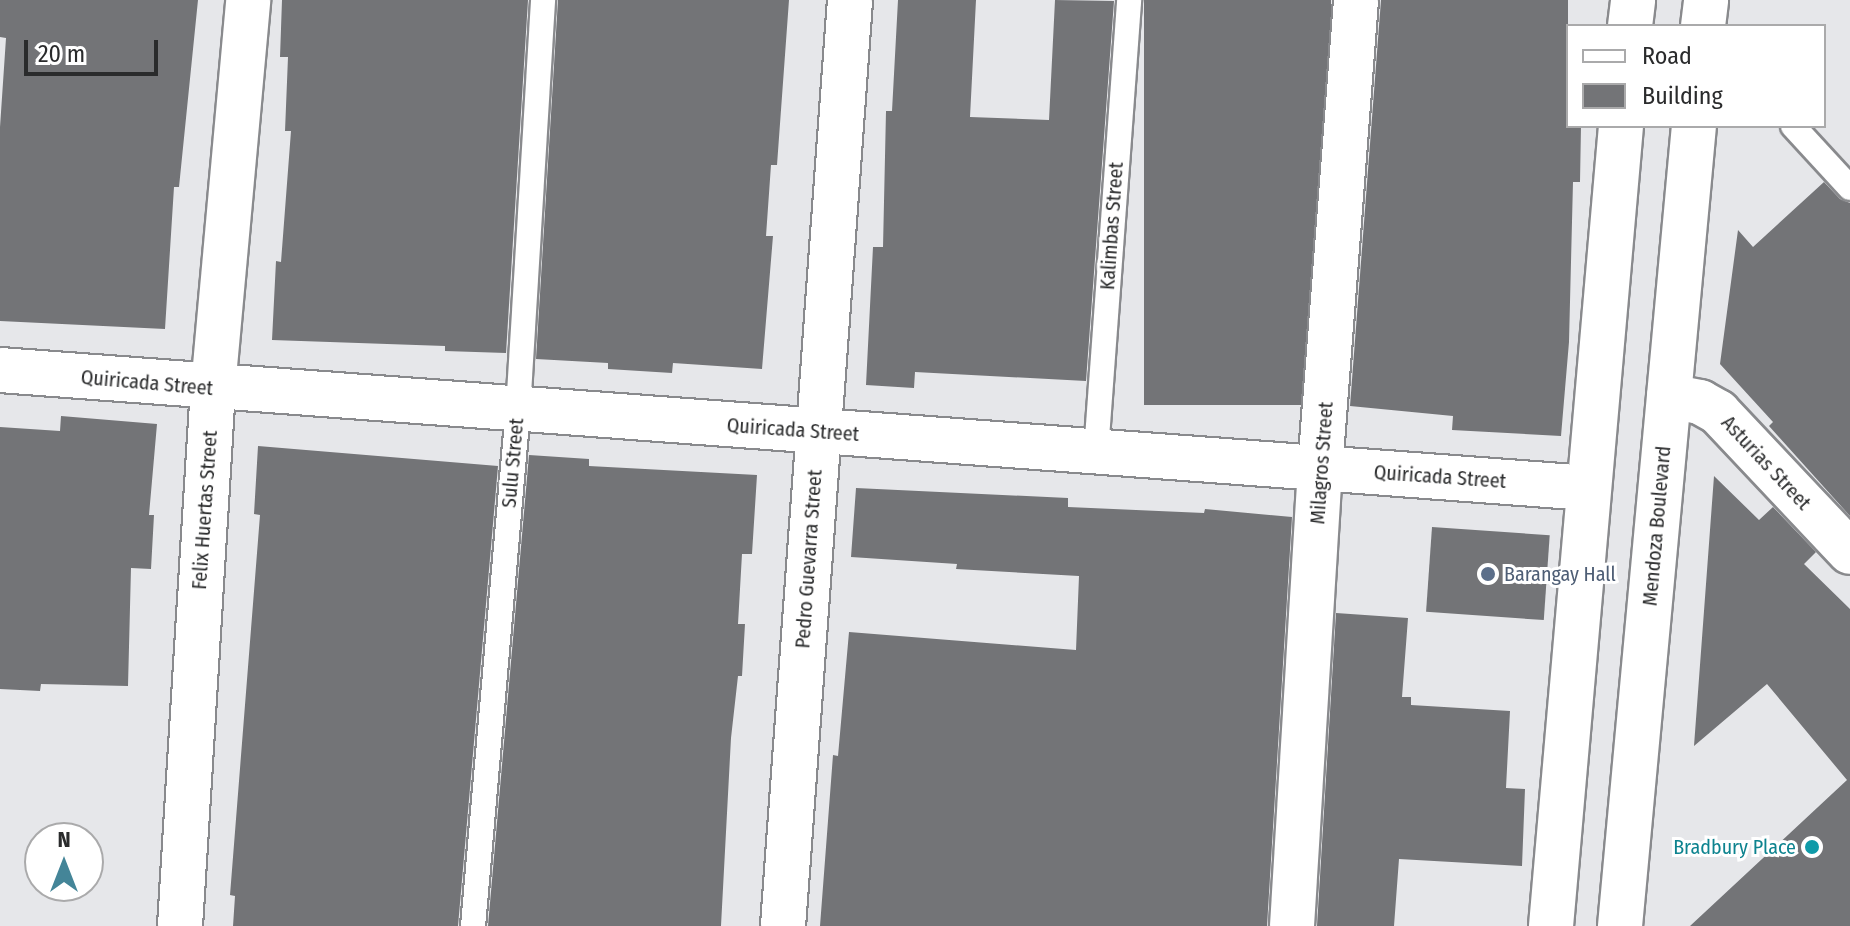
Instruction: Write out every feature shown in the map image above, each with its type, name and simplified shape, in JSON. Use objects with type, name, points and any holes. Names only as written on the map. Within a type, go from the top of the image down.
[{"type":"street","name":"Felix Huertas Street","points":[[180,926],[213,388],[248,0]]},
{"type":"street","name":"Pedro Guevarra Street","points":[[783,926],[850,0]]},
{"type":"street","name":"Milagros Street","points":[[1292,926],[1320,468],[1356,0]]},
{"type":"street","points":[[1630,24],[1633,0]]},
{"type":"street","points":[[1703,24],[1706,0]]},
{"type":"street","points":[[1551,926],[1621,128]]},
{"type":"street","name":"Mendoza Boulevard","points":[[1620,926],[1694,128]]},
{"type":"street","name":"Quiricada Street","points":[[0,370],[1587,488]]},
{"type":"street","name":"Asturias Street","points":[[1669,396],[1700,402],[1718,412],[1850,552]]},
{"type":"lane","name":"Sulu Street","points":[[473,926],[518,410],[543,0]]},
{"type":"lane","name":"Kalimbas Street","points":[[1096,452],[1129,0]]},
{"type":"lane","points":[[1795,128],[1850,188]]},
{"type":"building","points":[[0,0],[198,0],[179,187],[174,187],[165,329],[0,321],[0,127],[6,38],[0,37]]},
{"type":"building","points":[[282,0],[528,0],[506,353],[445,351],[445,346],[272,340],[276,261],[281,262],[291,131],[285,131],[288,57],[280,57]]},
{"type":"building","points":[[558,0],[789,0],[777,165],[771,165],[766,236],[773,236],[762,369],[673,363],[672,373],[608,369],[608,363],[536,359]]},
{"type":"building","points":[[898,0],[976,0],[970,117],[1049,120],[1055,0],[1114,1],[1086,381],[915,372],[914,388],[866,385],[873,247],[883,247],[886,111],[892,111]]},
{"type":"building","points":[[1144,0],[1331,0],[1331,405],[1144,405]]},
{"type":"building","points":[[1381,0],[1568,0],[1566,128],[1581,128],[1580,182],[1573,182],[1569,342],[1561,436],[1452,430],[1453,416],[1350,406]]},
{"type":"building","points":[[1824,182],[1840,199],[1850,203],[1850,516],[1769,426],[1773,422],[1720,364],[1738,230],[1753,247]]},
{"type":"building","points":[[61,416],[157,424],[149,515],[154,515],[151,569],[131,568],[128,686],[41,684],[40,691],[0,689],[0,427],[60,431]]},
{"type":"building","points":[[258,446],[498,466],[458,926],[233,926],[235,896],[230,895],[260,515],[254,514]]},
{"type":"building","points":[[529,455],[589,459],[589,466],[757,475],[752,554],[742,554],[738,624],[745,624],[742,676],[738,676],[731,738],[721,926],[488,926]]},
{"type":"building","points":[[1714,476],[1759,520],[1773,507],[1816,552],[1804,564],[1850,609],[1850,926],[1690,926],[1847,780],[1767,684],[1694,746]]},
{"type":"building","points":[[856,488],[1068,498],[1068,507],[1204,513],[1205,509],[1292,517],[1267,926],[820,926],[833,755],[838,756],[849,632],[1076,650],[1079,576],[956,569],[957,564],[851,557]]},
{"type":"building","name":"Barangay Hall","points":[[1432,527],[1550,535],[1544,620],[1426,612]]},
{"type":"building","points":[[1336,613],[1408,618],[1402,697],[1411,697],[1411,705],[1510,711],[1506,788],[1525,789],[1522,866],[1399,859],[1394,926],[1317,926]]},
{"type":"place","name":"Barangay Hall","points":[[1488,574]]},
{"type":"place","name":"Bradbury Place","points":[[1812,847]]}]
